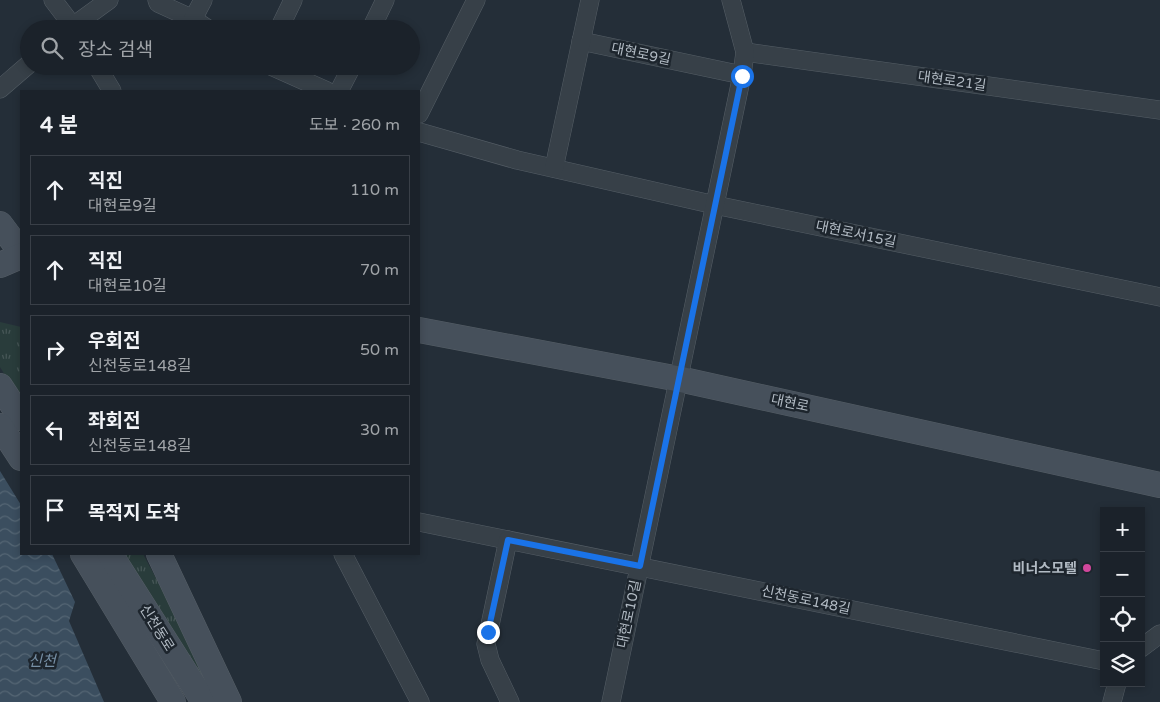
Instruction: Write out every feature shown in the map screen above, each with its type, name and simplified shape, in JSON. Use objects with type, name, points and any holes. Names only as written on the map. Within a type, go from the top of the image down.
[{"type":"main road","points":[[0,224],[20,251]]},
{"type":"main road","points":[[0,265],[20,256]]},
{"type":"main road","name":"대현로","points":[[420,330],[679,379],[1160,485]]},
{"type":"main road","points":[[0,386],[20,416]]},
{"type":"main road","points":[[0,426],[20,456]]},
{"type":"main road","name":"신천동로","points":[[84,555],[173,702]]},
{"type":"main road","name":"신천동로","points":[[111,555],[204,702]]},
{"type":"main road","points":[[159,555],[229,702]]},
{"type":"street","points":[[53,0],[67,20]]},
{"type":"street","points":[[83,20],[109,0]]},
{"type":"street","points":[[157,0],[193,19],[203,0]]},
{"type":"street","points":[[283,20],[293,0]]},
{"type":"street","points":[[375,20],[385,0]]},
{"type":"street","points":[[420,112],[476,0]]},
{"type":"street","points":[[554,168],[590,0]]},
{"type":"street","points":[[679,379],[742,76],[745,52],[732,0]]},
{"type":"street","name":"대현로9길","points":[[582,41],[742,76]]},
{"type":"street","name":"대현로21길","points":[[745,52],[1160,110]]},
{"type":"street","points":[[0,89],[20,72]]},
{"type":"street","points":[[102,75],[111,90]]},
{"type":"street","points":[[291,75],[325,90]]},
{"type":"street","points":[[340,90],[347,75]]},
{"type":"street","name":"대현로서15길","points":[[420,132],[517,160],[715,205],[1160,297]]},
{"type":"street","name":"대현로10길","points":[[611,702],[679,379]]},
{"type":"street","name":"신천동로148길","points":[[420,522],[1100,660]]},
{"type":"street","points":[[508,540],[486,644],[490,660],[510,702]]},
{"type":"street","points":[[344,555],[420,702]]},
{"type":"street","points":[[1145,645],[1160,634]]},
{"type":"street","points":[[1112,702],[1115,687]]},
{"type":"green space","points":[[0,322],[20,327],[20,399],[0,367]]},
{"type":"green space","points":[[119,555],[144,555],[222,702],[212,702]]},
{"type":"water","name":"신천","points":[[0,471],[20,503],[20,555],[52,555],[75,602],[69,621],[104,702],[0,702]]},
{"type":"place","name":"비너스모텔","points":[[1087,568]]},
{"type":"route","points":[[488,632],[508,540],[640,566],[742,76]]}]
